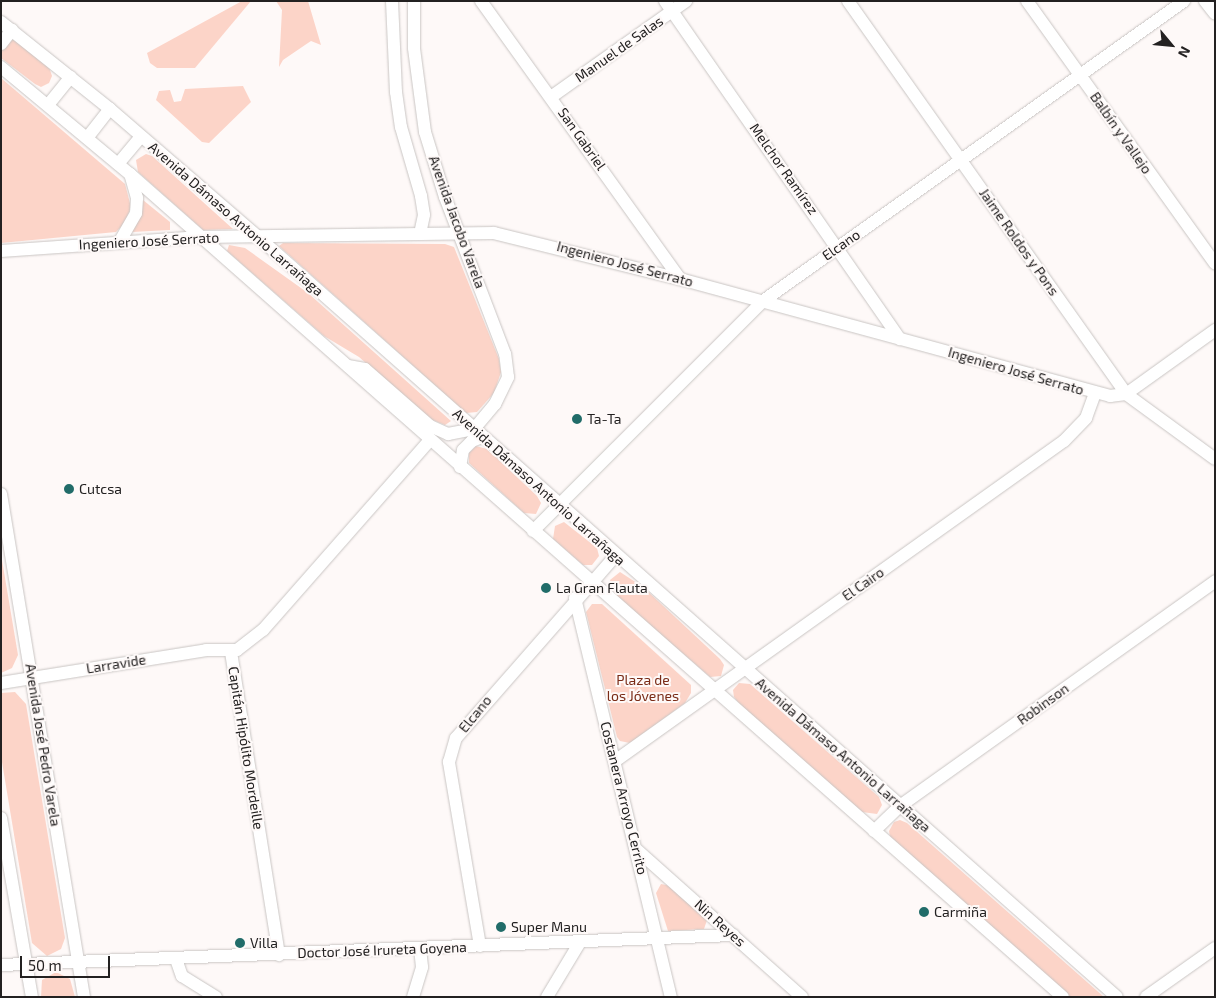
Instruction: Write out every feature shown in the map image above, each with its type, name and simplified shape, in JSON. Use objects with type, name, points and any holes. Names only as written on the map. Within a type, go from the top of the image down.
[{"type":"street","name":"Avenida Jacobo Varela","points":[[392,1],[396,92],[404,136],[422,196],[424,215],[420,234]]},
{"type":"street","name":"Avenida Jacobo Varela","points":[[414,1],[414,48],[424,132],[444,197],[461,233],[508,367],[504,389],[478,433],[463,450],[460,467]]},
{"type":"street","name":"San Gabriel","points":[[481,1],[680,279]]},
{"type":"street","name":"Manuel de Salas","points":[[551,97],[669,6],[686,1]]},
{"type":"street","name":"Jaime Roldos y Pons","points":[[848,1],[1126,394],[1215,458]]},
{"type":"street","name":"Balbín y Vallejo","points":[[1027,1],[1215,264]]},
{"type":"street","name":"Elcano","points":[[533,532],[763,301],[1184,1]]},
{"type":"street","points":[[1205,1],[1215,14]]},
{"type":"street","name":"Melchor Ramírez","points":[[669,6],[900,339]]},
{"type":"street","name":"Avenida Dámaso Antonio Larrañaga","points":[[1,22],[110,109],[257,236],[559,506],[1117,997]]},
{"type":"street","points":[[1,44],[12,30]]},
{"type":"street","points":[[1,67],[130,174],[533,532],[1063,997]]},
{"type":"street","points":[[48,105],[71,77]]},
{"type":"street","points":[[87,138],[110,109]]},
{"type":"street","points":[[118,164],[142,137]]},
{"type":"street","points":[[120,241],[136,213],[137,198],[130,174]]},
{"type":"street","name":"Ingeniero José Serrato","points":[[1,251],[120,241],[201,237],[494,233],[520,237],[763,301],[1095,394],[1126,394]]},
{"type":"street","points":[[1126,394],[1215,330]]},
{"type":"street","points":[[347,366],[365,369],[440,432],[478,433]]},
{"type":"street","name":"El Cairo","points":[[615,761],[1064,441],[1086,418],[1095,394]]},
{"type":"street","name":"Capitán Hipólito Mordeille","points":[[279,955],[230,652],[245,646],[263,630],[430,440]]},
{"type":"street","name":"Avenida José Pedro Varela","points":[[1,494],[84,997]]},
{"type":"street","name":"Elcano","points":[[480,946],[449,762],[456,738],[465,725],[576,598],[616,555]]},
{"type":"street","name":"Robinson","points":[[874,831],[900,806],[1215,580]]},
{"type":"street","name":"Costanera Arroyo Cerrito","points":[[576,598],[672,997]]},
{"type":"street","name":"Larravide","points":[[1,683],[206,650],[230,652]]},
{"type":"street","points":[[1,818],[32,997]]},
{"type":"street","name":"Nin Reyes","points":[[637,850],[802,997]]},
{"type":"street","name":"Doctor José Irureta Goyena","points":[[1,965],[733,935]]},
{"type":"street","points":[[547,997],[580,942]]},
{"type":"street","points":[[1146,997],[1215,948]]},
{"type":"street","points":[[413,997],[422,967],[420,949]]},
{"type":"street","points":[[176,959],[182,976],[216,997]]},
{"type":"green space","points":[[242,1],[251,1],[195,68],[157,68],[150,63],[147,53]]},
{"type":"green space","points":[[276,1],[308,1],[321,45],[311,41],[283,60],[279,67],[282,10]]},
{"type":"green space","points":[[10,40],[14,40],[49,67],[52,76],[49,83],[41,87],[35,84],[1,58],[1,51]]},
{"type":"green space","points":[[1,78],[125,184],[131,207],[125,223],[116,232],[1,243]]},
{"type":"green space","points":[[243,86],[251,102],[209,143],[202,142],[156,100],[159,91],[170,90],[174,102],[181,101],[185,89]]},
{"type":"green space","points":[[146,154],[152,156],[233,229],[203,230],[138,172],[136,160]]},
{"type":"green space","points":[[143,200],[170,222],[170,230],[132,232]]},
{"type":"green space","points":[[283,243],[445,244],[454,247],[499,359],[501,372],[494,393],[477,412],[466,413],[279,246]]},
{"type":"green space","points":[[229,245],[245,248],[308,293],[451,421],[445,425],[430,419],[359,357],[324,336],[227,251]]},
{"type":"green space","points":[[476,446],[487,449],[537,496],[541,503],[536,514],[524,513],[469,463],[469,453]]},
{"type":"green space","points":[[564,522],[597,548],[599,556],[592,565],[583,565],[553,539],[555,526]]},
{"type":"green space","points":[[1,554],[18,655],[12,668],[1,673]]},
{"type":"green space","points":[[620,572],[643,587],[720,659],[724,665],[721,676],[710,677],[615,595],[610,580]]},
{"type":"green space","name":"Plaza de los Jóvenes","points":[[592,604],[602,604],[691,685],[691,693],[685,703],[630,743],[620,741],[617,737],[586,612]]},
{"type":"green space","points":[[739,683],[750,684],[879,797],[882,805],[877,814],[862,812],[741,706],[734,697],[733,690]]},
{"type":"green space","points":[[15,692],[26,704],[65,938],[61,949],[47,956],[32,943],[1,756],[1,693]]},
{"type":"green space","points":[[900,820],[907,823],[1104,997],[1070,997],[890,837],[889,831],[894,822]]},
{"type":"green space","points":[[661,884],[671,886],[707,920],[704,929],[668,931],[656,893]]},
{"type":"green space","points":[[56,972],[70,979],[75,997],[41,997],[42,980]]},
{"type":"place","name":"Ta-Ta","points":[[577,419]]},
{"type":"place","name":"Cutcsa","points":[[69,489]]},
{"type":"place","name":"La Gran Flauta","points":[[546,588]]},
{"type":"place","name":"Carmiña","points":[[924,912]]},
{"type":"place","name":"Super Manu","points":[[501,927]]},
{"type":"place","name":"Villa","points":[[240,943]]}]
